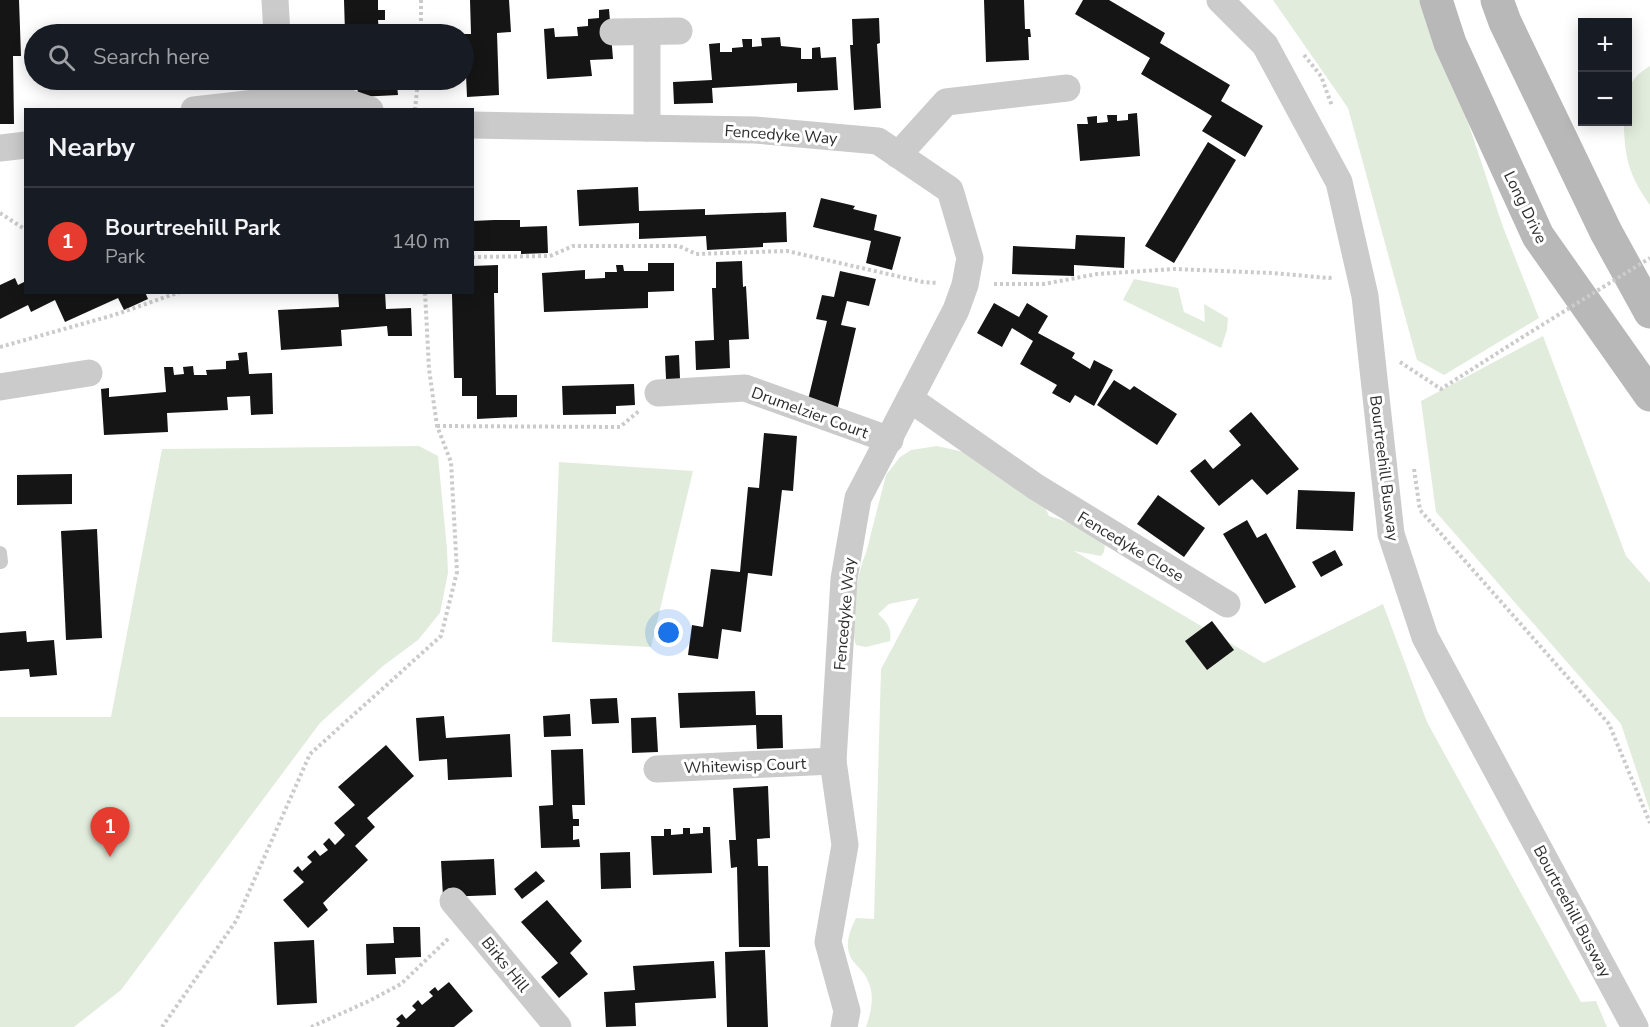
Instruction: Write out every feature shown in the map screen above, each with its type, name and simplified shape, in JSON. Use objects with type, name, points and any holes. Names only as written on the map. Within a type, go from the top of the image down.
[{"type":"main road","name":"Long Drive","points":[[1436,0],[1450,44],[1538,236],[1650,395]]},
{"type":"main road","points":[[1497,0],[1505,22],[1606,232],[1650,312]]},
{"type":"street","points":[[275,0],[276,24]]},
{"type":"street","name":"Bourtreehill Busway","points":[[1220,0],[1265,45],[1340,182],[1365,296],[1391,534],[1425,637],[1635,1027]]},
{"type":"street","points":[[613,32],[680,31]]},
{"type":"street","points":[[647,32],[647,128]]},
{"type":"street","points":[[898,155],[946,102],[1067,88]]},
{"type":"street","points":[[204,108],[280,90],[341,100],[364,108]]},
{"type":"street","name":"Fencedyke Way","points":[[474,125],[755,130],[878,141],[950,190],[970,258],[965,285],[956,310],[858,498],[846,567],[833,761],[845,845],[828,942],[846,1019]]},
{"type":"street","points":[[0,148],[24,145]]},
{"type":"street","points":[[0,387],[89,373]]},
{"type":"street","name":"Drumelzier Court","points":[[658,393],[745,388],[890,440]]},
{"type":"street","name":"Fencedyke Close","points":[[910,399],[1036,488],[1227,604]]},
{"type":"street","name":"Whitewisp Court","points":[[657,769],[833,761]]},
{"type":"street","name":"Birks Hill","points":[[460,909],[558,1027]]},
{"type":"path","points":[[421,0],[421,24]]},
{"type":"path","points":[[1300,50],[1321,76],[1332,108]]},
{"type":"path","points":[[416,108],[417,90]]},
{"type":"path","points":[[0,213],[24,229]]},
{"type":"path","points":[[474,257],[550,256],[573,246],[679,246],[696,254],[787,251],[923,282],[965,285],[1044,284],[1097,274],[1174,268],[1329,278],[1359,268]]},
{"type":"path","points":[[1372,362],[1401,362],[1441,389],[1650,258]]},
{"type":"path","points":[[0,347],[114,315],[174,294]]},
{"type":"path","points":[[164,1027],[236,921],[310,754],[441,636],[457,572],[452,462],[437,426],[429,369],[425,294]]},
{"type":"path","points":[[1398,351],[1402,374]]},
{"type":"path","points":[[437,426],[620,427],[658,393]]},
{"type":"path","points":[[1414,465],[1420,510],[1609,724],[1650,823]]},
{"type":"path","points":[[311,1027],[401,984],[447,941],[460,909]]},
{"type":"green space","points":[[1273,0],[1427,0],[1503,227],[1539,318],[1444,375],[1417,360],[1348,108]]},
{"type":"green space","points":[[1650,66],[1650,205],[1637,185],[1629,165],[1625,145],[1624,126],[1632,126],[1632,83]]},
{"type":"green space","points":[[1134,279],[1178,288],[1184,312],[1205,322],[1204,304],[1228,318],[1221,348],[1123,300]]},
{"type":"green space","points":[[1543,336],[1626,556],[1650,583],[1650,811],[1621,724],[1436,512],[1421,401]]},
{"type":"green space","points":[[419,446],[438,456],[448,573],[440,613],[418,640],[383,666],[320,723],[121,990],[74,1027],[0,1027],[0,717],[111,717],[162,449]]},
{"type":"green space","points":[[937,446],[968,453],[1044,504],[1049,516],[1075,524],[1105,545],[1101,556],[1074,551],[1264,663],[1383,604],[1427,722],[1581,1002],[1596,1001],[1607,1027],[866,1027],[872,1004],[870,986],[865,975],[851,958],[848,943],[856,918],[874,919],[881,669],[919,598],[889,604],[878,614],[888,626],[890,641],[866,647],[856,645],[854,637],[855,599],[886,475],[900,457],[911,450]]},
{"type":"green space","points":[[559,462],[693,471],[651,647],[552,642]]},
{"type":"building","points":[[0,0],[19,0],[21,56],[13,56],[14,124],[0,124]]},
{"type":"building","points":[[344,0],[378,0],[378,10],[385,10],[385,20],[378,20],[378,24],[345,24]]},
{"type":"building","points":[[470,0],[509,0],[511,32],[497,33],[499,95],[467,97],[467,90],[474,90],[474,24],[471,24]]},
{"type":"building","points":[[984,0],[1024,0],[1025,29],[1030,29],[1031,37],[1028,37],[1029,60],[986,62]]},
{"type":"building","points":[[1083,0],[1109,0],[1165,33],[1160,43],[1230,85],[1221,101],[1263,126],[1245,157],[1202,131],[1212,116],[1141,74],[1150,58],[1075,14]]},
{"type":"building","points":[[609,9],[613,59],[590,60],[592,76],[547,79],[544,29],[554,28],[555,37],[578,36],[577,27],[588,26],[588,19],[599,18],[599,10]]},
{"type":"building","points":[[879,18],[880,43],[877,44],[881,108],[854,110],[850,45],[853,45],[852,19]]},
{"type":"building","points":[[780,37],[781,46],[801,48],[801,59],[812,59],[812,48],[820,47],[821,58],[836,57],[838,90],[797,92],[797,83],[712,88],[713,103],[674,104],[673,82],[712,80],[709,44],[720,43],[720,52],[732,52],[732,48],[743,47],[742,39],[752,39],[752,47],[762,46],[761,38]]},
{"type":"building","points":[[358,90],[398,90],[398,95],[358,97]]},
{"type":"building","points":[[1137,113],[1140,156],[1080,161],[1077,124],[1088,124],[1087,117],[1097,116],[1097,123],[1108,122],[1107,115],[1117,115],[1117,121],[1128,120],[1128,114]]},
{"type":"building","points":[[1208,142],[1236,160],[1174,263],[1145,246]]},
{"type":"building","points":[[638,187],[639,211],[705,209],[705,215],[786,212],[787,242],[763,243],[763,247],[707,250],[706,236],[639,239],[639,223],[579,226],[577,190]]},
{"type":"building","points":[[821,198],[855,206],[853,209],[877,215],[874,230],[901,237],[892,270],[866,263],[871,241],[813,227]]},
{"type":"building","points":[[520,220],[520,227],[547,226],[548,253],[474,251],[474,221]]},
{"type":"building","points":[[1076,235],[1125,237],[1124,268],[1074,265],[1074,276],[1012,274],[1013,246],[1075,249]]},
{"type":"building","points":[[742,261],[749,339],[729,340],[730,368],[696,370],[695,341],[714,340],[712,288],[716,288],[716,262]]},
{"type":"building","points":[[648,263],[674,263],[674,291],[648,292],[648,308],[544,312],[542,273],[585,270],[585,279],[605,278],[605,272],[617,272],[616,265],[623,265],[624,271],[648,271]]},
{"type":"building","points":[[498,265],[498,293],[494,293],[496,395],[517,395],[517,417],[477,419],[477,396],[462,396],[462,378],[454,378],[452,294],[474,294],[474,266]]},
{"type":"building","points":[[840,271],[876,279],[869,306],[847,301],[841,325],[856,328],[837,411],[807,404],[827,321],[816,319],[822,295],[834,297]]},
{"type":"building","points":[[15,278],[18,285],[24,282],[24,294],[146,294],[148,299],[124,310],[118,298],[65,322],[55,300],[31,312],[28,305],[0,319],[0,285]]},
{"type":"building","points":[[338,294],[385,294],[386,309],[411,308],[412,336],[388,336],[387,326],[341,330],[342,346],[281,350],[278,310],[339,307]]},
{"type":"building","points":[[994,303],[1019,317],[1027,303],[1048,316],[1038,333],[1075,353],[1072,358],[1090,369],[1094,360],[1113,370],[1094,406],[1075,395],[1070,403],[1052,393],[1057,385],[1020,364],[1033,341],[1012,328],[1002,347],[977,333]]},
{"type":"building","points":[[247,352],[249,374],[272,373],[273,414],[251,415],[250,396],[227,397],[228,410],[167,413],[168,432],[104,435],[101,389],[109,388],[109,397],[166,392],[164,367],[173,367],[174,375],[184,374],[183,367],[193,366],[194,375],[207,375],[206,370],[226,369],[226,361],[239,360],[238,353]]},
{"type":"building","points":[[679,355],[680,379],[666,379],[665,356]]},
{"type":"building","points":[[1114,380],[1130,390],[1134,386],[1177,414],[1157,445],[1097,405]]},
{"type":"building","points":[[634,384],[635,405],[616,406],[616,414],[563,415],[562,386]]},
{"type":"building","points":[[1251,412],[1299,469],[1267,495],[1252,479],[1219,506],[1190,471],[1205,459],[1213,469],[1241,445],[1229,431]]},
{"type":"building","points":[[764,433],[797,436],[793,491],[782,490],[772,576],[748,573],[741,632],[722,629],[718,659],[688,655],[692,625],[703,627],[711,569],[740,572],[748,487],[759,488]]},
{"type":"building","points":[[72,474],[72,504],[17,505],[17,475]]},
{"type":"building","points":[[1298,490],[1355,492],[1353,531],[1296,529]]},
{"type":"building","points":[[1158,495],[1205,528],[1184,557],[1137,524]]},
{"type":"building","points":[[1247,520],[1257,538],[1266,533],[1296,587],[1265,604],[1223,534]]},
{"type":"building","points":[[97,529],[102,638],[66,640],[61,531]]},
{"type":"building","points":[[1335,550],[1343,565],[1321,577],[1312,562]]},
{"type":"building","points":[[1212,621],[1234,650],[1207,670],[1185,641]]},
{"type":"building","points":[[26,631],[27,642],[54,640],[57,675],[30,677],[29,669],[0,671],[0,633]]},
{"type":"building","points":[[755,691],[756,715],[782,715],[783,748],[757,749],[756,725],[680,728],[678,693]]},
{"type":"building","points":[[617,698],[619,723],[592,724],[590,699]]},
{"type":"building","points":[[570,714],[571,736],[544,737],[543,716]]},
{"type":"building","points":[[444,716],[446,738],[510,734],[512,777],[448,780],[447,759],[419,761],[416,718]]},
{"type":"building","points":[[656,717],[658,752],[632,753],[631,718]]},
{"type":"building","points":[[386,745],[414,776],[367,818],[375,827],[355,846],[368,860],[323,903],[328,910],[308,928],[283,900],[304,882],[293,871],[298,866],[302,871],[312,862],[307,857],[315,850],[320,856],[328,850],[323,844],[329,838],[335,845],[345,835],[334,823],[355,805],[338,787]]},
{"type":"building","points":[[583,749],[585,805],[572,805],[573,819],[579,819],[579,826],[573,826],[573,840],[579,839],[580,847],[541,848],[539,806],[553,805],[551,750]]},
{"type":"building","points":[[768,786],[770,838],[757,839],[758,866],[768,866],[770,947],[739,947],[737,867],[731,868],[729,840],[736,840],[733,788]]},
{"type":"building","points":[[703,827],[710,827],[712,873],[653,875],[651,836],[664,836],[664,829],[671,829],[671,835],[683,834],[683,828],[690,828],[690,834],[703,833]]},
{"type":"building","points":[[630,852],[631,888],[601,889],[600,853]]},
{"type":"building","points":[[494,859],[496,895],[443,897],[441,861]]},
{"type":"building","points":[[536,871],[545,881],[522,899],[514,889]]},
{"type":"building","points":[[547,900],[582,941],[570,953],[588,974],[559,998],[541,977],[558,963],[521,922]]},
{"type":"building","points":[[393,927],[420,927],[421,957],[395,958],[396,974],[367,975],[366,944],[394,943]]},
{"type":"building","points":[[314,940],[317,1003],[277,1005],[274,942]]},
{"type":"building","points":[[765,950],[768,1027],[727,1027],[725,952]]},
{"type":"building","points":[[714,961],[716,998],[635,1003],[636,1026],[606,1027],[604,992],[635,990],[633,966]]},
{"type":"building","points":[[449,982],[473,1011],[454,1027],[396,1027],[400,1023],[396,1019],[402,1014],[406,1019],[416,1010],[412,1006],[418,1000],[422,1005],[433,996],[429,992],[435,987],[438,991]]},
{"type":"place","name":"Bourtreehill Park","points":[[110,857]]}]
